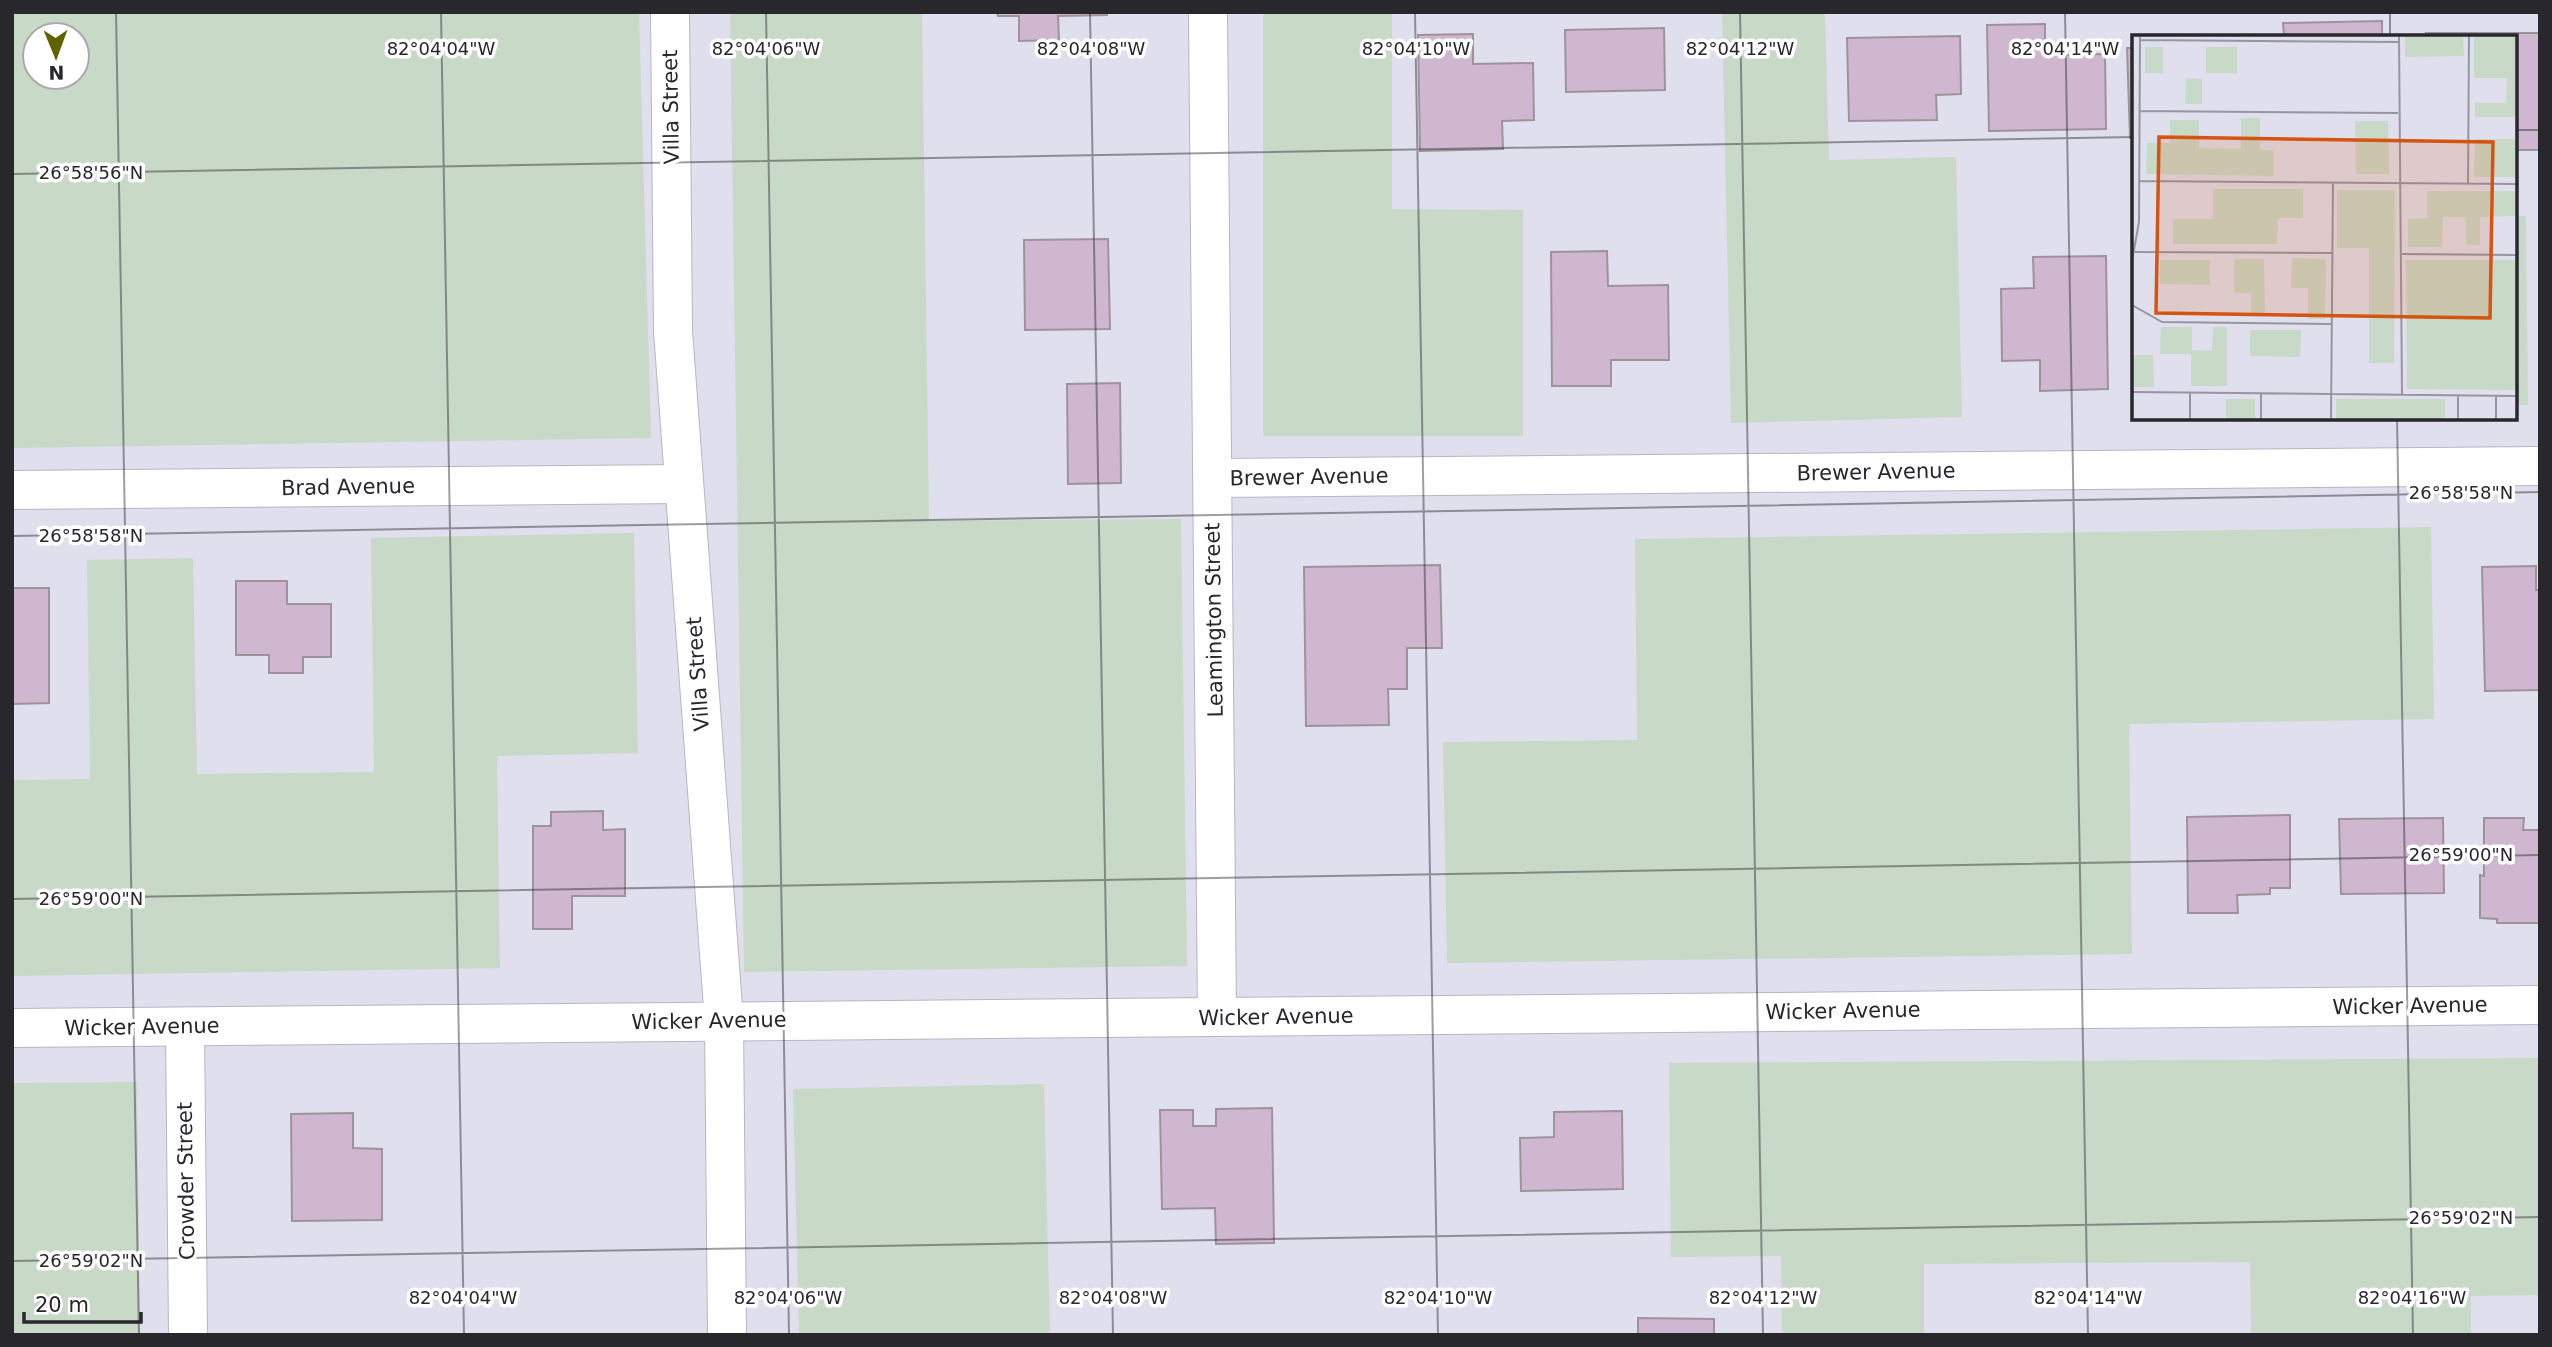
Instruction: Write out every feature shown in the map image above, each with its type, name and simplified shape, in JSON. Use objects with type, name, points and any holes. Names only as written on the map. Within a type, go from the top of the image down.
[{"type":"street","name":"Villa Street","points":[[670,12],[673,331],[724,1021],[727,1335]]},
{"type":"street","name":"Leamington Street","points":[[1209,12],[1217,1017]]},
{"type":"street","name":"Brewer Avenue","points":[[1213,478],[2540,466]]},
{"type":"street","name":"Brad Avenue","points":[[12,490],[684,484]]},
{"type":"street","name":"Wicker Avenue","points":[[12,1028],[2540,1005]]},
{"type":"street","name":"Crowder Street","points":[[185,1027],[188,1335]]},
{"type":"green space","points":[[12,12],[639,12],[651,438],[12,448]]},
{"type":"green space","points":[[730,12],[922,12],[929,521],[1181,519],[1187,966],[744,972]]},
{"type":"green space","points":[[1263,12],[1392,12],[1392,209],[1523,210],[1523,436],[1263,436]]},
{"type":"green space","points":[[1722,12],[1825,12],[1829,160],[1956,157],[1962,417],[1731,423]]},
{"type":"green space","points":[[2517,216],[2526,216],[2528,405],[2517,405]]},
{"type":"green space","points":[[2431,527],[2434,719],[2129,724],[2132,954],[1447,963],[1443,742],[1637,740],[1635,539]]},
{"type":"green space","points":[[634,533],[638,753],[497,756],[500,968],[12,976],[12,780],[90,779],[87,560],[193,558],[197,774],[374,772],[371,538]]},
{"type":"green space","points":[[2540,1058],[2540,1295],[2471,1296],[2471,1335],[2251,1335],[2250,1262],[1924,1264],[1924,1335],[1782,1335],[1781,1256],[1671,1257],[1669,1063]]},
{"type":"green space","points":[[137,1082],[140,1335],[12,1335],[12,1083]]},
{"type":"green space","points":[[1044,1084],[1050,1335],[799,1335],[793,1089]]},
{"type":"building","points":[[997,12],[1107,12],[1107,15],[1058,16],[1059,40],[1019,41],[1019,16],[998,16]]},
{"type":"building","points":[[2382,21],[2382,35],[2284,35],[2283,23]]},
{"type":"building","points":[[2045,24],[2045,55],[2105,54],[2106,129],[1989,131],[1987,25]]},
{"type":"building","points":[[1664,28],[1665,90],[1566,92],[1565,30]]},
{"type":"building","points":[[2539,33],[2539,150],[2517,150],[2517,35],[2426,35]]},
{"type":"building","points":[[1473,34],[1473,64],[1533,63],[1534,120],[1502,121],[1503,149],[1420,151],[1418,35]]},
{"type":"building","points":[[1960,36],[1961,94],[1936,95],[1937,120],[1849,121],[1847,38]]},
{"type":"building","points":[[2127,48],[2132,48],[2130,138]]},
{"type":"building","points":[[1108,239],[1110,329],[1025,330],[1024,240]]},
{"type":"building","points":[[1607,251],[1608,286],[1668,285],[1669,360],[1611,360],[1611,386],[1552,386],[1551,252]]},
{"type":"building","points":[[2106,256],[2108,389],[2040,391],[2040,360],[2002,361],[2001,289],[2034,288],[2033,257]]},
{"type":"building","points":[[1120,383],[1121,483],[1068,484],[1067,384]]},
{"type":"building","points":[[1440,565],[1442,648],[1407,648],[1407,689],[1388,689],[1389,725],[1306,726],[1304,567]]},
{"type":"building","points":[[2536,566],[2536,590],[2540,590],[2540,690],[2485,691],[2482,567]]},
{"type":"building","points":[[236,581],[287,581],[287,604],[331,604],[331,657],[303,657],[303,673],[269,673],[269,655],[236,655]]},
{"type":"building","points":[[12,588],[49,588],[49,703],[12,704]]},
{"type":"building","points":[[603,811],[603,830],[625,829],[625,896],[572,896],[572,929],[533,929],[533,826],[551,826],[551,812]]},
{"type":"building","points":[[2290,815],[2290,888],[2270,888],[2270,894],[2237,895],[2238,913],[2188,913],[2187,817]]},
{"type":"building","points":[[2443,818],[2444,893],[2341,894],[2339,819]]},
{"type":"building","points":[[2484,818],[2524,818],[2523,830],[2540,830],[2540,923],[2497,923],[2497,919],[2480,918],[2480,875],[2484,876]]},
{"type":"building","points":[[1272,1108],[1274,1243],[1216,1244],[1215,1208],[1162,1209],[1160,1110],[1193,1110],[1193,1126],[1216,1126],[1216,1109]]},
{"type":"building","points":[[1622,1111],[1623,1189],[1521,1191],[1520,1138],[1554,1137],[1554,1112]]},
{"type":"building","points":[[353,1113],[353,1148],[382,1149],[382,1220],[292,1221],[291,1114]]},
{"type":"building","points":[[1638,1318],[1714,1319],[1714,1335],[1638,1335]]}]
